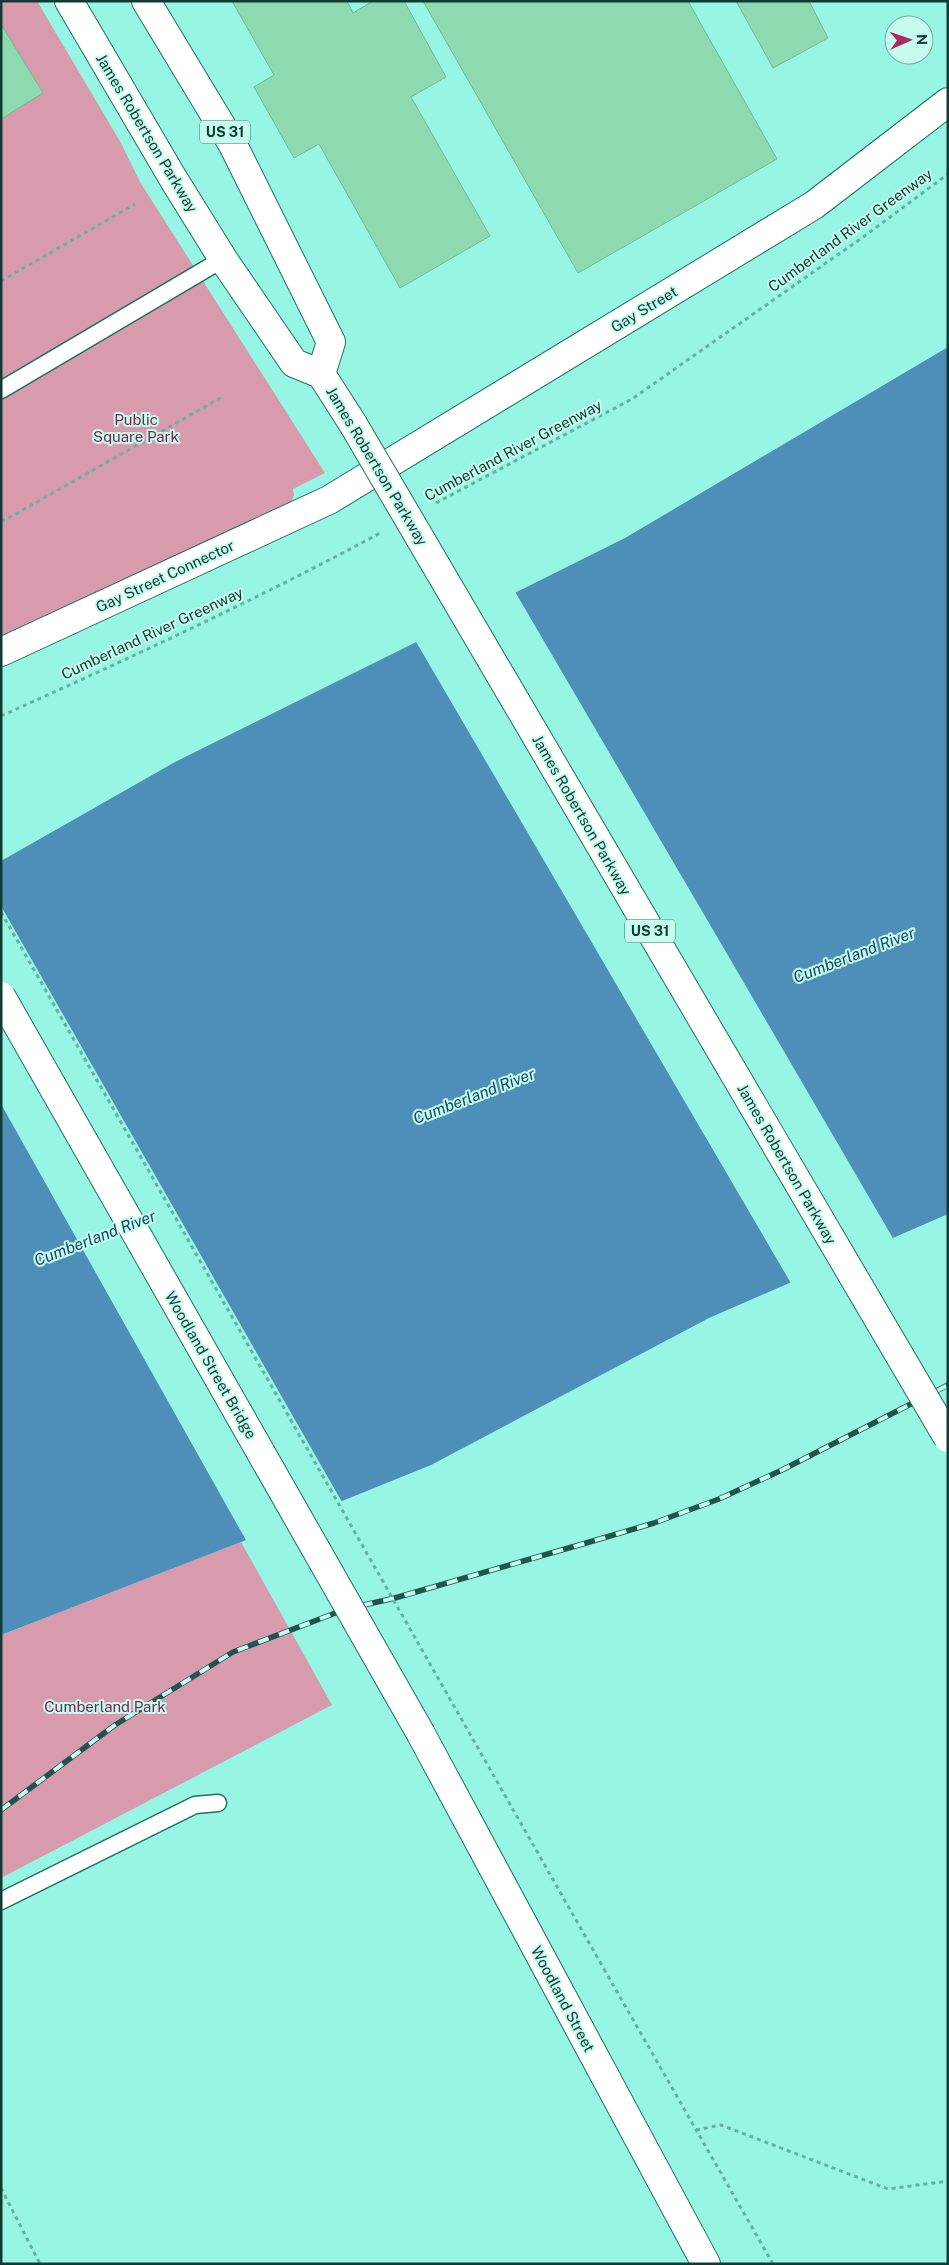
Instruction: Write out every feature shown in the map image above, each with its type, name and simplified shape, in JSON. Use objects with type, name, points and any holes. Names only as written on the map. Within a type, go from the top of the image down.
[{"type":"main road","name":"James Robertson Parkway","points":[[69,1],[174,180],[223,259],[294,363],[321,374],[353,424],[948,1438]]},
{"type":"main road","name":"James Robertson Parkway","points":[[146,1],[233,145],[331,342],[321,374]]},
{"type":"main road","name":"Gay Street","points":[[329,500],[814,205],[948,102]]},
{"type":"main road","name":"Gay Street Connector","points":[[1,652],[329,500]]},
{"type":"main road","name":"Woodland Street Bridge","points":[[1,996],[421,1734]]},
{"type":"main road","name":"Woodland Street","points":[[421,1734],[706,2264]]},
{"type":"lane","points":[[1,390],[223,259]]},
{"type":"lane","points":[[1,1901],[196,1805],[218,1803]]},
{"type":"path","name":"Cumberland River Greenway","points":[[432,506],[632,399],[866,235],[948,174]]},
{"type":"path","points":[[1,281],[135,204]]},
{"type":"path","points":[[1,520],[5,520],[222,397]]},
{"type":"path","name":"Cumberland River Greenway","points":[[1,716],[126,660],[310,570],[388,529]]},
{"type":"path","points":[[1,912],[773,2264]]},
{"type":"path","points":[[696,2130],[721,2126],[888,2189],[948,2181]]},
{"type":"path","points":[[1,2188],[40,2264]]},
{"type":"green space","name":"Public Square Park","points":[[1,1],[37,1],[121,143],[140,182],[325,473],[293,489],[294,495],[290,505],[1,640]]},
{"type":"green space","name":"Cumberland Park","points":[[241,1542],[332,1705],[1,1878],[1,1635]]},
{"type":"water","name":"Cumberland River","points":[[948,347],[948,1214],[709,1318],[431,1465],[241,1542],[1,1635],[1,861],[175,762],[625,538]]},
{"type":"pier","points":[[514,590],[894,1240],[792,1285],[415,640]]},
{"type":"pier","points":[[1,906],[342,1502],[247,1542],[1,1104]]},
{"type":"building","points":[[232,1],[347,1],[353,13],[373,1],[404,1],[446,77],[411,97],[490,236],[400,288],[319,144],[294,158],[254,87],[274,75]]},
{"type":"building","points":[[423,1],[688,1],[777,159],[578,273]]},
{"type":"building","points":[[736,1],[809,1],[828,38],[773,68]]},
{"type":"building","points":[[1,24],[43,93],[1,119]]},
{"type":"railway","points":[[1,1810],[115,1725],[233,1652],[346,1609],[395,1598],[654,1523],[719,1499],[782,1470],[948,1385]]}]
